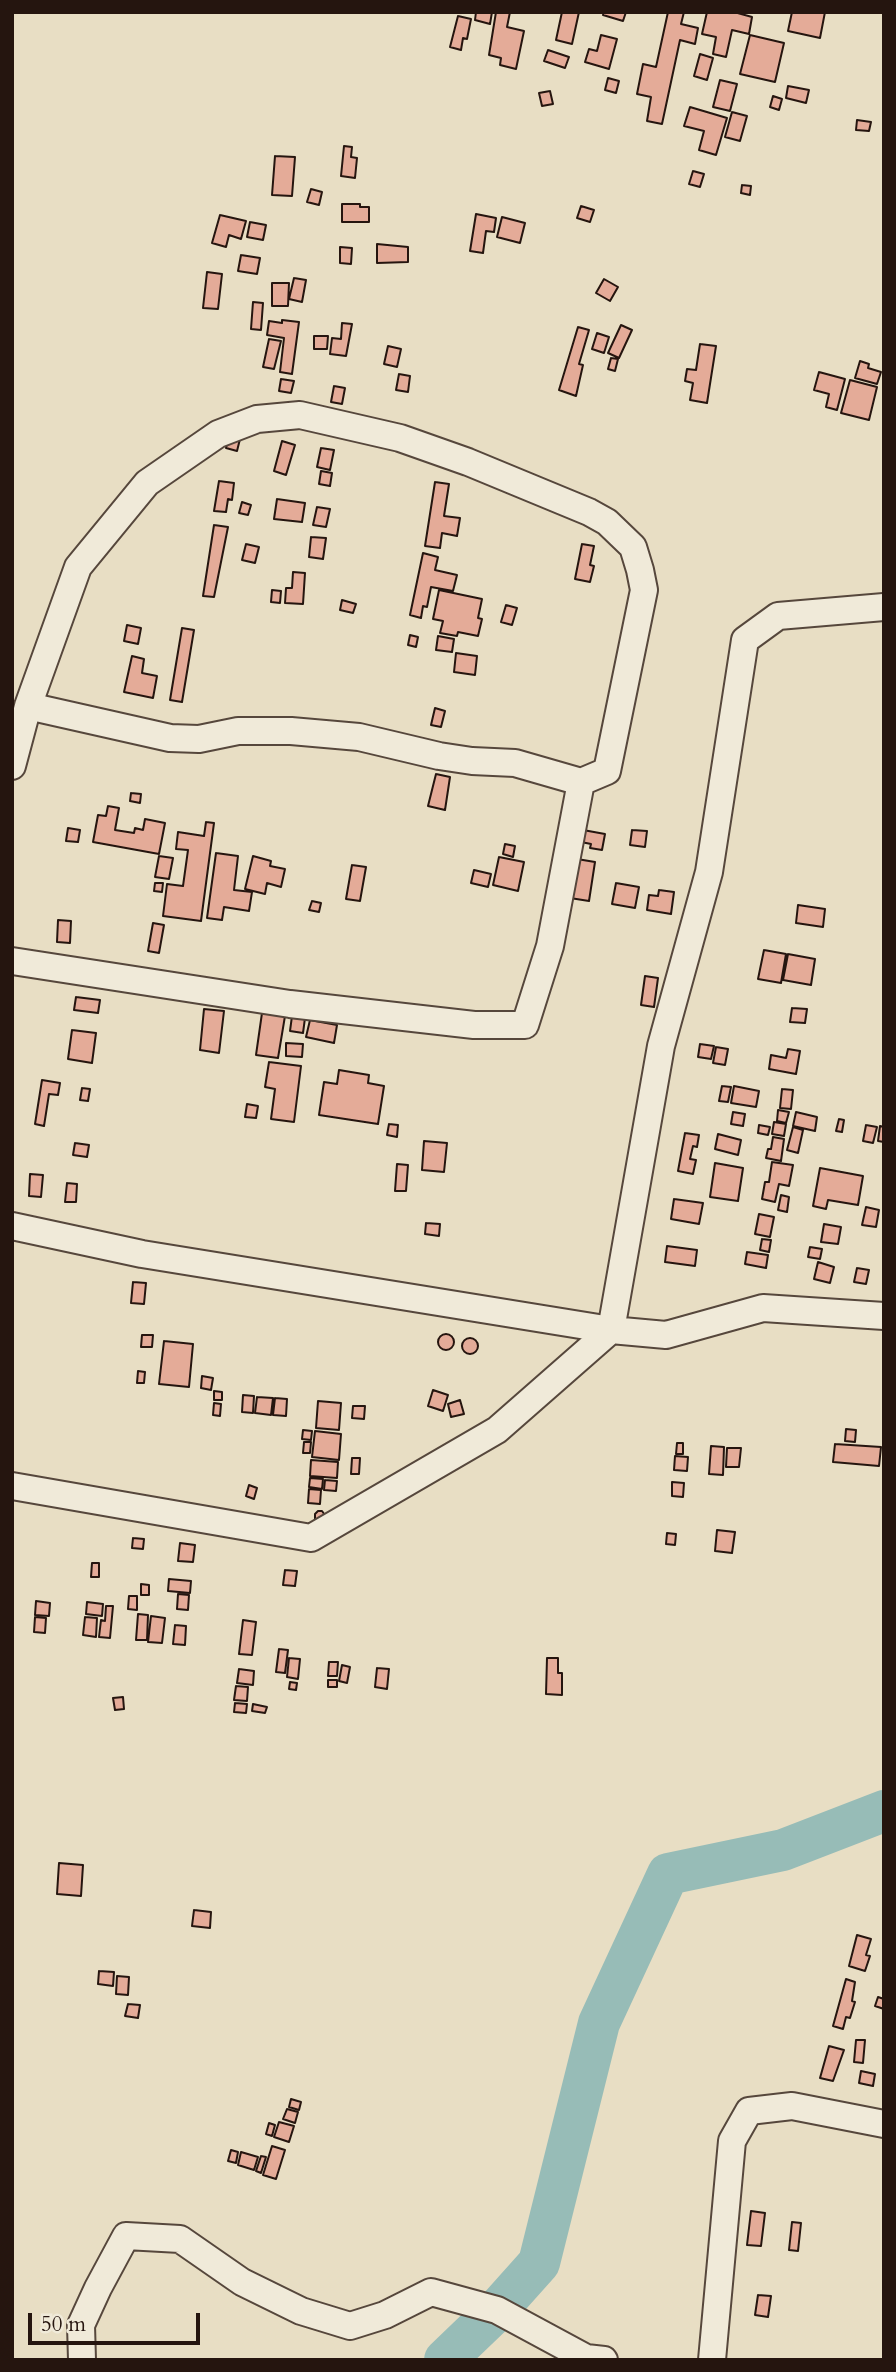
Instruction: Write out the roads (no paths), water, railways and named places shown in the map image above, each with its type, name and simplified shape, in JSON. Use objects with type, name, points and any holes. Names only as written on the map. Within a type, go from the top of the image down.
[{"type":"street","points":[[12,766],[28,706],[78,567],[147,483],[218,434],[257,419],[300,415],[400,438],[481,467],[589,512],[607,522],[633,547],[644,590],[607,771],[581,782],[515,763],[439,756],[359,737],[291,730],[238,731],[199,738],[170,737],[28,706]]},
{"type":"street","points":[[12,1486],[312,1538],[497,1430],[611,1330],[661,1046],[709,872],[745,640],[778,616],[884,607]]},
{"type":"street","points":[[12,961],[290,1004],[474,1025],[525,1025],[550,946],[581,782]]},
{"type":"street","points":[[12,1226],[142,1254],[611,1330],[666,1335],[763,1308],[884,1316]]},
{"type":"street","points":[[712,2360],[732,2141],[749,2111],[792,2106],[884,2124]]},
{"type":"street","points":[[82,2360],[81,2325],[125,2236],[180,2239],[242,2282],[301,2311],[350,2326],[385,2315],[431,2292],[497,2310],[586,2358],[604,2360]]},
{"type":"waterway","points":[[445,2360],[497,2310],[539,2263],[599,2023],[668,1874],[783,1850],[884,1811]]}]
